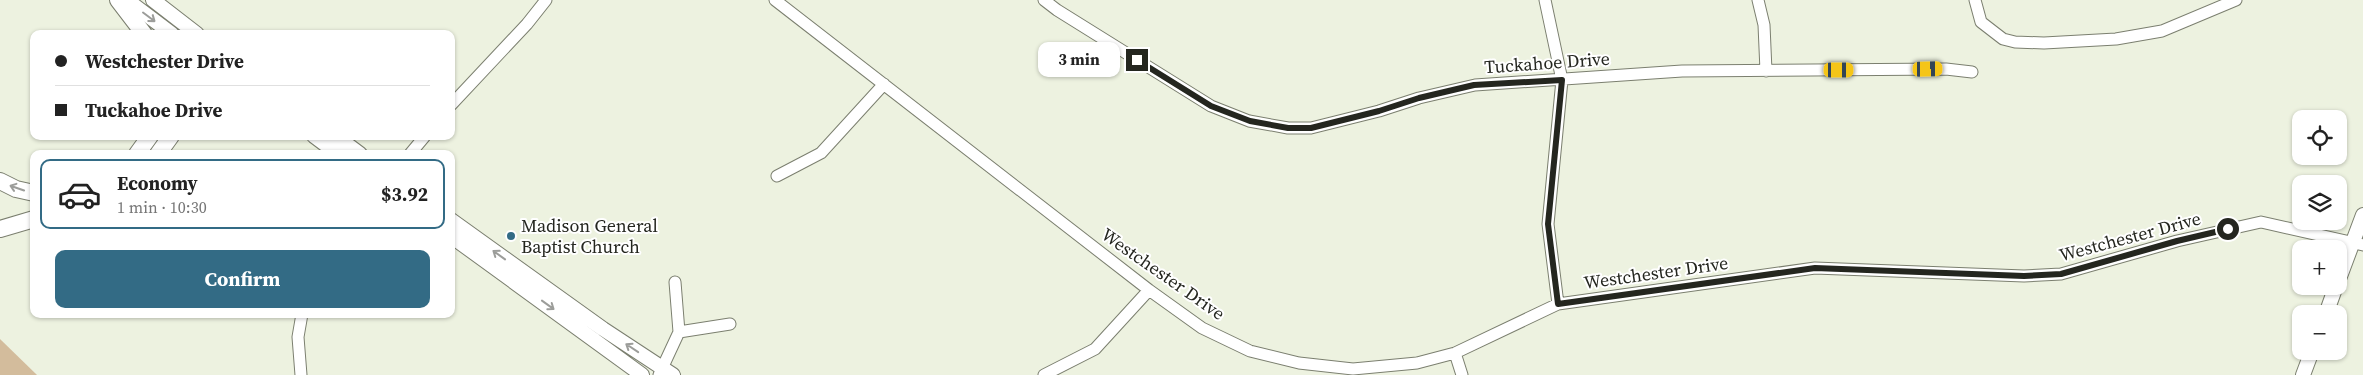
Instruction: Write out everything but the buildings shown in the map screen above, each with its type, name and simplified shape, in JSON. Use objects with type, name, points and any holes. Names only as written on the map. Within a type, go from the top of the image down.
[{"type":"highway","points":[[118,0],[141,30]]},
{"type":"highway","points":[[0,181],[30,192]]},
{"type":"highway","points":[[0,229],[30,220]]},
{"type":"main road","points":[[127,0],[167,30]]},
{"type":"main road","points":[[153,0],[193,30]]},
{"type":"main road","points":[[319,140],[333,150]]},
{"type":"main road","points":[[341,140],[355,150]]},
{"type":"main road","points":[[2347,264],[2358,243],[2363,215]]},
{"type":"main road","points":[[455,223],[665,373]]},
{"type":"main road","points":[[455,239],[642,375]]},
{"type":"main road","points":[[2303,375],[2309,360]]},
{"type":"street","points":[[455,101],[527,24],[546,0]]},
{"type":"street","name":"Westchester Drive","points":[[775,0],[1149,290],[1202,328],[1250,351],[1299,363],[1353,368],[1417,363],[1455,353],[1558,304],[1815,268],[2024,276],[2061,274],[2177,241],[2261,222],[2358,243]]},
{"type":"street","name":"Tuckahoe Drive","points":[[1044,0],[1211,106],[1250,121],[1288,128],[1311,128],[1474,85],[1682,70],[1946,69],[1972,72]]},
{"type":"street","points":[[1545,0],[1562,80],[1548,224],[1558,304]]},
{"type":"street","points":[[1758,0],[1764,26],[1766,70]]},
{"type":"street","points":[[1975,0],[1981,22],[2003,39],[2015,42],[2044,43],[2116,39],[2162,31],[2236,0]]},
{"type":"street","points":[[777,176],[821,153],[884,84]]},
{"type":"street","points":[[413,150],[422,140]]},
{"type":"street","points":[[665,373],[679,332],[676,282]]},
{"type":"street","points":[[1044,375],[1095,349],[1149,290]]},
{"type":"street","points":[[300,375],[298,337],[301,318]]},
{"type":"street","points":[[679,332],[730,324]]},
{"type":"street","points":[[1455,353],[1462,375]]},
{"type":"shaded area","points":[[0,339],[37,375],[0,375]]},
{"type":"place","name":"Madison General Baptist Church","points":[[511,236]]},
{"type":"route","points":[[1137,60],[1211,106],[1250,121],[1288,128],[1311,128],[1474,85],[1562,80],[1548,224],[1558,304],[1815,268],[1944,271],[2024,276],[2061,274],[2120,259],[2177,241],[2228,229]]}]
